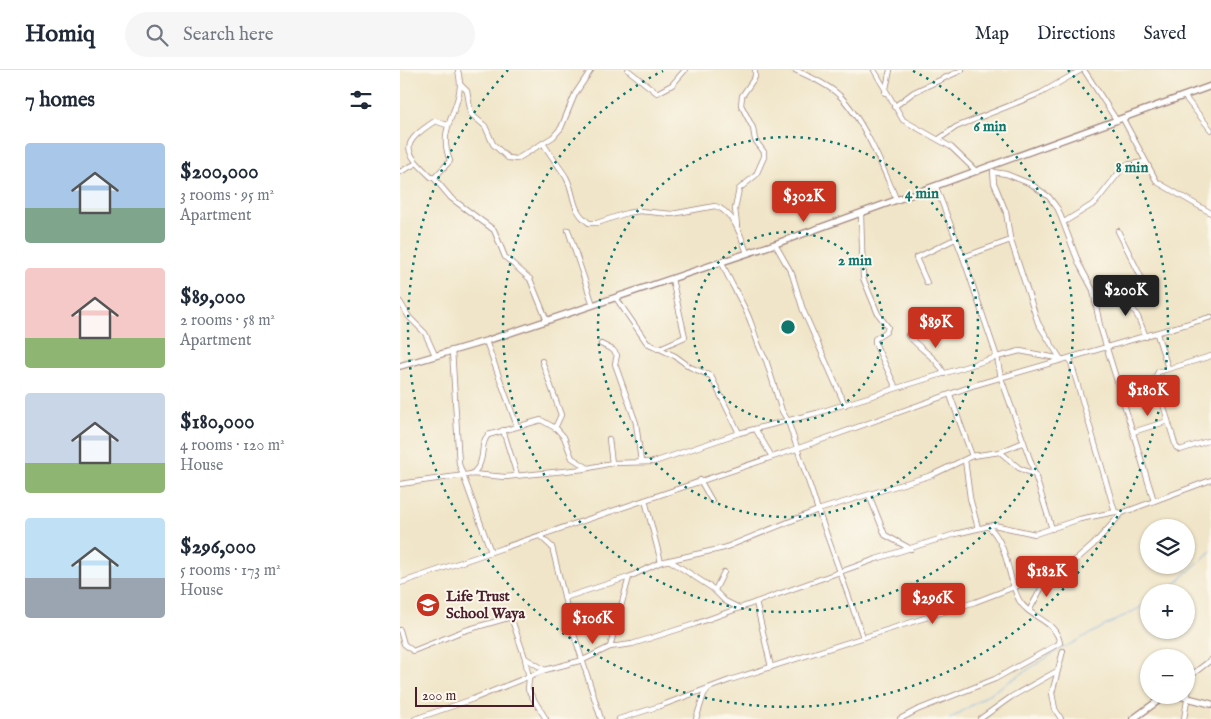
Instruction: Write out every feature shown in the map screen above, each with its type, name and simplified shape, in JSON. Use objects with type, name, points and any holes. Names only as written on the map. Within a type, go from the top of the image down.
[{"type":"street","points":[[434,178],[450,161],[446,150],[447,125],[455,107],[460,84],[458,70]]},
{"type":"street","points":[[460,84],[467,92],[472,114],[485,126],[493,144],[508,158],[517,159],[554,137],[561,128],[575,94],[591,70]]},
{"type":"street","points":[[628,70],[658,93],[678,81],[685,70]]},
{"type":"street","points":[[747,253],[738,228],[735,209],[739,188],[756,175],[764,157],[764,152],[756,140],[753,128],[741,105],[742,96],[755,77],[754,70]]},
{"type":"street","points":[[795,70],[834,92],[851,110],[877,156],[897,201]]},
{"type":"street","points":[[874,70],[885,93],[908,124],[939,139],[964,157],[977,172]]},
{"type":"street","points":[[885,93],[890,70]]},
{"type":"street","points":[[894,107],[914,92],[962,70]]},
{"type":"street","points":[[939,139],[956,127],[1041,94],[1082,70],[1120,120],[1162,186],[1211,213]]},
{"type":"street","points":[[400,366],[616,298],[977,172],[993,170],[1211,86]]},
{"type":"street","points":[[1184,96],[1211,130]]},
{"type":"street","points":[[447,125],[435,121],[409,144],[407,151],[451,198],[494,230],[505,257],[530,279],[547,320]]},
{"type":"street","points":[[543,144],[570,186],[574,207],[589,223],[597,223],[639,211],[672,214],[715,206],[727,213],[738,228]]},
{"type":"street","points":[[1064,222],[1095,203],[1125,165],[1145,162]]},
{"type":"street","points":[[400,172],[417,163]]},
{"type":"street","points":[[993,170],[1040,190],[1054,203],[1064,222],[1079,264],[1093,290],[1108,348],[1154,501]]},
{"type":"street","points":[[993,170],[994,183],[1006,212],[1011,240],[1038,323],[1061,359]]},
{"type":"street","points":[[936,187],[963,257],[997,357],[1001,378],[1036,476],[1052,529]]},
{"type":"street","points":[[861,214],[863,278],[878,314],[888,327],[886,332],[875,339],[875,343],[896,388]]},
{"type":"street","points":[[568,230],[593,305]]},
{"type":"street","points":[[1095,302],[1141,282],[1143,279],[1118,231]]},
{"type":"street","points":[[927,283],[916,258],[955,238]]},
{"type":"street","points":[[963,257],[1011,240]]},
{"type":"street","points":[[775,244],[792,274],[803,310],[845,405]]},
{"type":"street","points":[[722,262],[727,278],[751,321],[761,353],[772,376],[782,411],[788,421],[796,449],[864,637]]},
{"type":"street","points":[[658,349],[685,337],[672,279]]},
{"type":"street","points":[[1121,290],[1138,316],[1146,337]]},
{"type":"street","points":[[616,298],[647,343],[711,376],[739,433]]},
{"type":"street","points":[[400,302],[409,317],[425,333],[436,355]]},
{"type":"street","points":[[400,484],[472,474],[505,477],[588,468],[612,463],[665,459],[739,433],[845,405],[1020,351],[1070,359],[1211,317]]},
{"type":"street","points":[[1157,334],[1168,368]]},
{"type":"street","points":[[908,335],[920,349],[936,360],[944,374]]},
{"type":"street","points":[[486,340],[517,426]]},
{"type":"street","points":[[601,344],[613,350],[617,355],[615,364],[636,423],[641,462]]},
{"type":"street","points":[[452,350],[458,456],[475,514],[491,552]]},
{"type":"street","points":[[1211,356],[1168,368],[1158,372],[1155,378],[1179,449],[1211,440]]},
{"type":"street","points":[[400,583],[950,395],[1061,359]]},
{"type":"street","points":[[1070,359],[1115,512]]},
{"type":"street","points":[[542,361],[561,415],[555,428]]},
{"type":"street","points":[[950,395],[972,456]]},
{"type":"street","points":[[472,474],[481,465],[486,436],[542,420],[555,428],[564,437],[572,458],[588,468]]},
{"type":"street","points":[[1134,432],[1168,421]]},
{"type":"street","points":[[503,430],[517,475]]},
{"type":"street","points":[[756,430],[772,457]]},
{"type":"street","points":[[609,438],[612,463]]},
{"type":"street","points":[[564,598],[629,577],[661,562],[724,548],[818,510],[932,474],[972,456],[1000,452],[1024,442]]},
{"type":"street","points":[[1000,452],[1019,468],[1036,476]]},
{"type":"street","points":[[965,460],[970,498],[978,528]]},
{"type":"street","points":[[700,480],[712,501]]},
{"type":"street","points":[[619,719],[771,667],[976,602],[1049,574],[1076,559],[1093,545],[1122,513],[1211,480]]},
{"type":"street","points":[[869,494],[885,535],[911,549]]},
{"type":"street","points":[[645,500],[661,562]]},
{"type":"street","points":[[415,719],[529,678],[545,670],[583,660],[610,647],[632,644],[840,572],[978,528],[1003,526],[1033,534],[1080,519],[1115,512],[1122,513]]},
{"type":"street","points":[[900,719],[995,679],[1060,643],[1053,627],[1029,612],[1020,601],[996,535],[988,526]]},
{"type":"street","points":[[540,536],[552,547],[564,598],[601,719]]},
{"type":"street","points":[[669,560],[715,590],[725,601],[740,608]]},
{"type":"street","points":[[715,590],[724,572]]},
{"type":"street","points":[[1029,612],[1049,574]]},
{"type":"street","points":[[610,647],[629,577]]},
{"type":"street","points":[[756,602],[771,667]]},
{"type":"street","points":[[400,630],[404,644],[413,651],[463,631],[510,617],[525,658],[529,678],[528,690],[546,719]]},
{"type":"street","points":[[1061,719],[1055,709],[1052,693],[1063,651]]},
{"type":"street","points":[[525,658],[545,670]]},
{"type":"street","points":[[1195,672],[1211,660]]},
{"type":"street","points":[[980,719],[1011,697],[1057,671]]},
{"type":"street","points":[[696,719],[704,694],[709,688]]},
{"type":"street","points":[[1195,700],[1211,704]]},
{"type":"street","points":[[1132,719],[1153,704]]},
{"type":"street","points":[[1184,719],[1187,704]]},
{"type":"waterway","points":[[1175,584],[1211,551]]},
{"type":"waterway","points":[[950,719],[1057,651],[1140,608]]},
{"type":"place","name":"Life Trust School Waya","points":[[428,605]]}]
